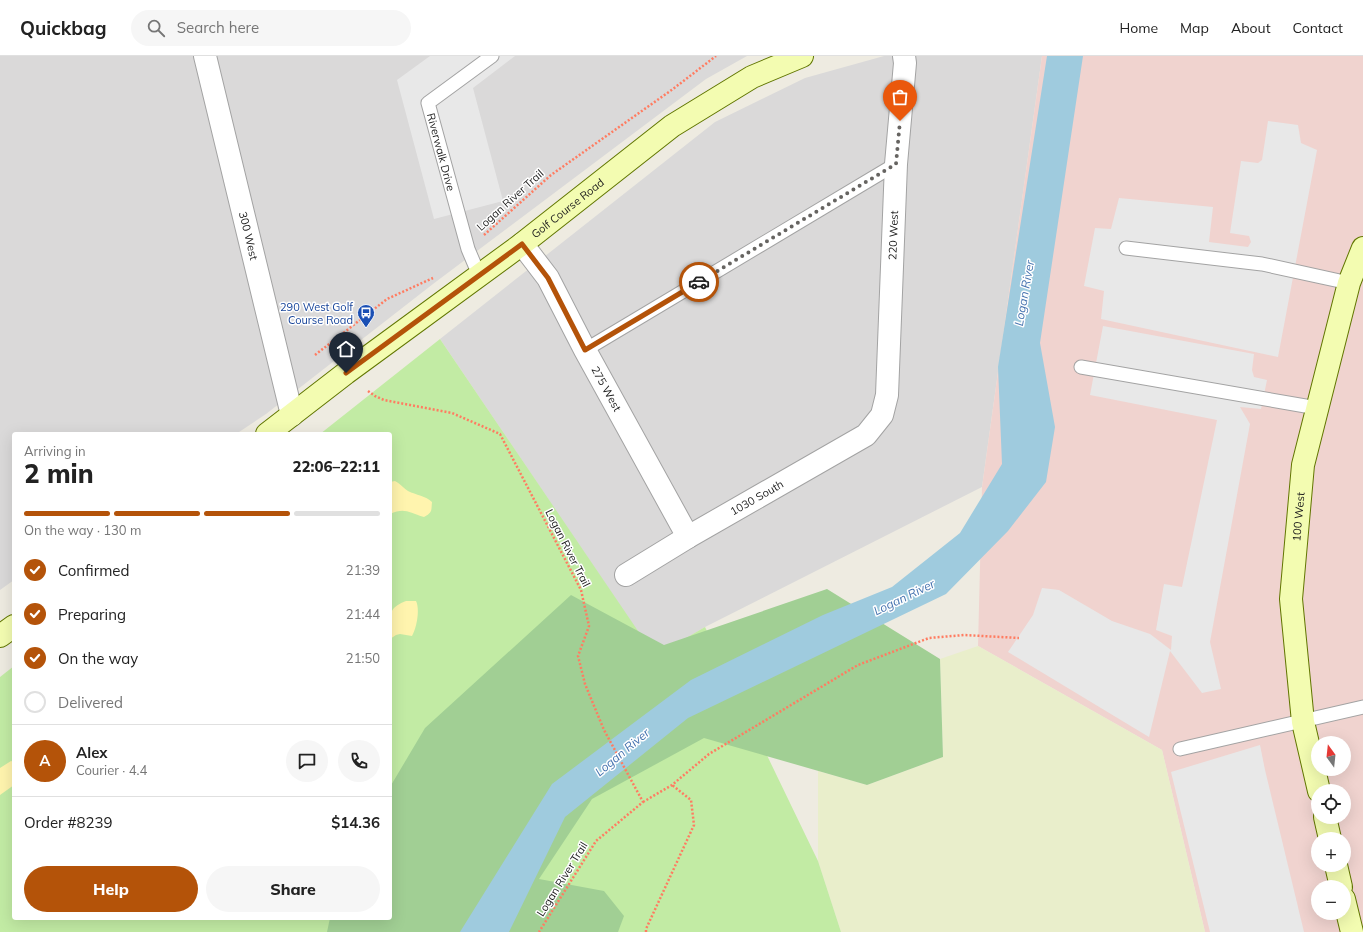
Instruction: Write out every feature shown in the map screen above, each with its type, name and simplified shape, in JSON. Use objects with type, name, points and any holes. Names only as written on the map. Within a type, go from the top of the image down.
[{"type":"street","name":"300 West","points":[[205,56],[292,415]]},
{"type":"street","name":"Golf Course Road","points":[[270,432],[522,244],[672,126],[752,77],[802,56]]},
{"type":"street","name":"220 West","points":[[882,415],[887,395],[896,164],[905,63],[904,56]]},
{"type":"street","name":"275 West","points":[[522,244],[548,278],[585,350],[688,537]]},
{"type":"street","name":"100 West","points":[[1317,784],[1303,722],[1291,599],[1303,465],[1349,283],[1363,248]]},
{"type":"street","name":"1030 South","points":[[626,575],[688,537],[866,435],[882,415]]},
{"type":"street","points":[[0,636],[12,627]]},
{"type":"street","points":[[1349,920],[1352,932]]},
{"type":"lane","name":"Riverwalk Drive","points":[[479,275],[468,249],[428,102],[492,56]]},
{"type":"lane","points":[[585,350],[896,164]]},
{"type":"lane","points":[[1126,248],[1262,264],[1349,283]]},
{"type":"lane","points":[[1081,367],[1317,408]]},
{"type":"lane","points":[[1180,749],[1363,707]]},
{"type":"path","name":"Logan River Trail","points":[[468,249],[551,175],[673,89],[716,56]]},
{"type":"path","points":[[315,355],[387,299],[434,277]]},
{"type":"path","name":"Logan River Trail","points":[[368,391],[384,400],[452,413],[500,434],[582,590],[589,626],[578,656],[585,684],[604,730],[634,782],[643,802],[596,841],[539,932]]},
{"type":"path","points":[[643,802],[672,785],[709,754],[858,665],[930,638],[964,635],[1019,638]]},
{"type":"path","points":[[646,932],[646,929],[694,825],[691,800],[672,785]]},
{"type":"shaded area","points":[[0,56],[747,56],[706,79],[433,284],[266,414],[239,432],[12,432],[12,581],[0,590]]},
{"type":"shaded area","points":[[430,56],[515,56],[473,88],[503,201],[434,219],[397,80]]},
{"type":"shaded area","points":[[884,56],[1042,56],[982,487],[705,627],[655,657],[440,339],[715,122],[805,78]]},
{"type":"shaded area","points":[[1042,56],[1363,56],[1363,932],[1205,932],[1162,750],[978,646],[982,487]]},
{"type":"shaded area","points":[[1268,121],[1298,125],[1301,143],[1317,150],[1278,357],[1101,319],[1104,291],[1084,286],[1095,228],[1111,229],[1119,198],[1213,207],[1209,242],[1248,247],[1251,242],[1249,236],[1230,233],[1241,161],[1258,163],[1262,160]]},
{"type":"shaded area","points":[[1103,326],[1254,354],[1252,370],[1254,377],[1267,380],[1261,409],[1240,407],[1250,424],[1210,642],[1221,689],[1202,693],[1170,651],[1149,737],[1008,652],[1033,615],[1042,588],[1059,590],[1112,621],[1150,634],[1171,650],[1172,636],[1156,630],[1164,584],[1182,587],[1217,420],[1090,395]]},
{"type":"shaded area","points":[[1260,745],[1304,932],[1210,932],[1171,772]]},
{"type":"green space","points":[[440,339],[655,656],[705,627],[818,861],[841,932],[0,932],[0,677],[12,668],[12,920],[392,920],[392,432],[323,432]]},
{"type":"green space","points":[[827,589],[940,659],[943,757],[867,785],[704,738],[592,799],[539,879],[604,891],[624,916],[618,932],[327,932],[330,920],[392,920],[392,784],[425,728],[571,595],[664,645]]},
{"type":"green space","points":[[978,646],[1162,750],[1205,932],[841,932],[818,861],[818,771],[867,785],[943,757],[940,659]]},
{"type":"sand","points":[[395,481],[408,491],[430,500],[432,502],[429,514],[424,517],[411,512],[403,511],[392,513],[392,482]]},
{"type":"sand","points":[[406,601],[416,601],[418,609],[417,623],[412,636],[400,634],[392,638],[392,611],[399,604]]},
{"type":"sand","points":[[12,761],[12,786],[0,795],[0,768]]},
{"type":"water","name":"Logan River","points":[[1047,56],[1083,56],[1040,343],[1055,427],[1046,482],[1008,531],[946,594],[688,718],[565,817],[509,932],[460,932],[552,784],[691,680],[823,615],[892,587],[960,533],[1002,464],[998,367]]},
{"type":"way so far","points":[[699,282],[896,164],[900,121]]},
{"type":"place","name":"290 West Golf Course Road","points":[[366,328]]},
{"type":"route","points":[[346,373],[522,244],[548,278],[585,350],[699,282]]}]
